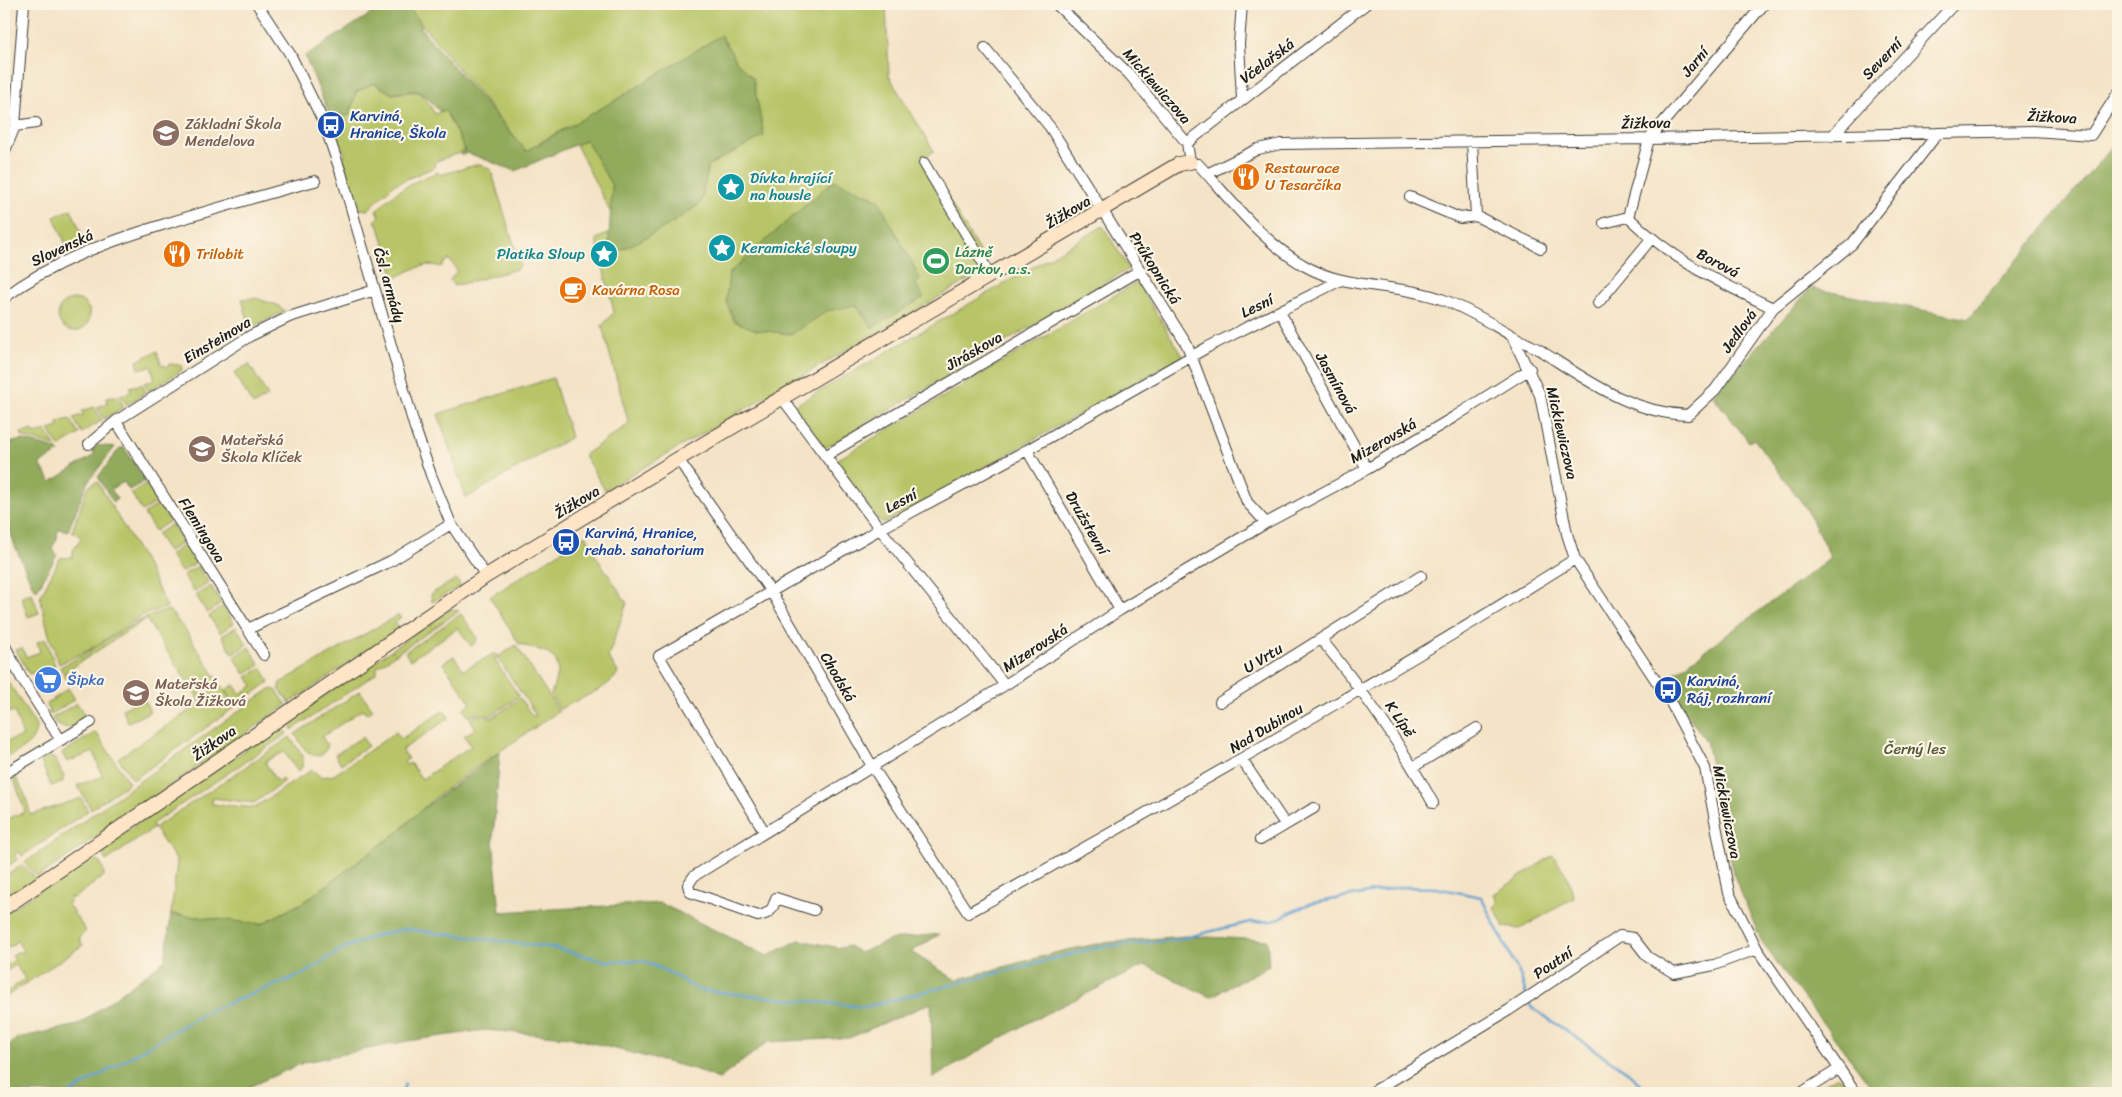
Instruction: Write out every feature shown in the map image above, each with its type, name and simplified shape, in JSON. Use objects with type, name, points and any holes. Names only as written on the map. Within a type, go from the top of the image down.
[{"type":"street","points":[[4,153],[14,126],[24,4]]},
{"type":"street","name":"Čsl. armády","points":[[257,4],[290,54],[324,123],[341,173],[415,428],[451,524],[486,576]]},
{"type":"street","name":"Mickiewiczova","points":[[1057,4],[1129,74],[1187,143],[1190,162]]},
{"type":"street","points":[[1242,4],[1239,44],[1242,98]]},
{"type":"street","name":"Včelařská","points":[[1187,143],[1242,98],[1366,4]]},
{"type":"street","name":"Jarní","points":[[1649,139],[1764,4]]},
{"type":"street","name":"Severní","points":[[1832,136],[1954,4]]},
{"type":"street","name":"Průkopnická","points":[[985,48],[1050,127],[1193,357],[1247,502],[1266,523]]},
{"type":"street","name":"Žižkova","points":[[1207,174],[1258,149],[1281,144],[1832,136],[2033,131],[2091,135],[2118,94]]},
{"type":"street","points":[[14,126],[36,123]]},
{"type":"street","name":"Jedlová","points":[[1512,335],[1543,352],[1597,388],[1631,404],[1675,415],[1688,415],[1715,390],[1773,308],[1852,244],[1938,133]]},
{"type":"street","points":[[1604,223],[1628,217],[1649,139]]},
{"type":"street","points":[[1472,142],[1476,216]]},
{"type":"street","points":[[1190,162],[1198,164],[1274,246],[1306,266],[1341,280],[1415,291],[1444,300],[1482,317],[1512,335]]},
{"type":"street","name":"Žižkova","points":[[4,908],[486,576],[678,459],[1179,164],[1190,162]]},
{"type":"street","points":[[924,163],[985,266]]},
{"type":"street","name":"Slovenská","points":[[4,298],[40,273],[86,251],[138,233],[315,180]]},
{"type":"street","points":[[1410,197],[1460,218],[1476,216],[1541,248]]},
{"type":"street","name":"Borová","points":[[1628,217],[1651,239],[1698,272],[1773,308]]},
{"type":"street","points":[[1598,303],[1651,239]]},
{"type":"street","name":"Jiráskova","points":[[825,456],[1139,271]]},
{"type":"street","name":"Lesní","points":[[764,832],[660,656],[880,529],[1027,450],[1208,347],[1341,280]]},
{"type":"street","name":"Einsteinova","points":[[89,444],[116,421],[250,336],[288,317],[375,290]]},
{"type":"street","name":"Jasmínová","points":[[1280,312],[1366,468]]},
{"type":"street","name":"Mickiewiczova","points":[[1512,335],[1530,369],[1540,395],[1567,534],[1574,559],[1671,703],[1701,757],[1729,893],[1757,949],[1856,1093]]},
{"type":"street","name":"Mizerovská","points":[[814,910],[776,898],[773,909],[766,915],[758,916],[690,892],[688,885],[694,876],[1005,685],[1120,610],[1266,523],[1366,468],[1530,369]]},
{"type":"street","points":[[782,398],[880,529],[1005,685]]},
{"type":"street","name":"Flemingova","points":[[116,421],[264,655]]},
{"type":"street","name":"Družstevní","points":[[1027,450],[1120,610]]},
{"type":"street","name":"Chodská","points":[[678,459],[772,593],[872,766],[968,913]]},
{"type":"street","points":[[248,630],[391,561],[451,524]]},
{"type":"street","name":"Nad Dubinou","points":[[968,913],[1242,760],[1361,688],[1469,626],[1574,559]]},
{"type":"street","name":"U Vrtu","points":[[1220,702],[1421,576]]},
{"type":"street","points":[[1321,639],[1361,688]]},
{"type":"street","points":[[4,644],[22,679],[60,740]]},
{"type":"street","name":"K Lípě","points":[[1361,688],[1414,766],[1433,803]]},
{"type":"street","points":[[4,774],[91,722]]},
{"type":"street","points":[[1414,766],[1477,728]]},
{"type":"street","points":[[1242,760],[1285,824]]},
{"type":"street","points":[[1260,840],[1314,808]]},
{"type":"street","name":"Poutní","points":[[1370,1093],[1509,1010],[1620,936],[1633,938],[1648,957],[1674,973],[1714,965],[1757,949]]},
{"type":"street","points":[[1801,1093],[1839,1069]]},
{"type":"green space","points":[[386,4],[405,4],[420,21],[422,30],[526,151],[619,98],[721,35],[737,62],[753,78],[764,136],[709,165],[701,203],[656,232],[608,256],[612,186],[586,140],[515,171],[468,153],[461,155],[460,153],[465,150],[445,110],[440,112],[428,98],[419,92],[409,91],[392,94],[374,83],[356,92],[351,113],[348,116],[329,114],[305,56]]},
{"type":"green space","points":[[405,4],[749,4],[758,13],[774,4],[886,4],[889,76],[934,151],[924,158],[989,268],[605,490],[584,455],[629,424],[602,326],[614,312],[596,239],[619,229],[567,127],[526,151]]},
{"type":"green space","points":[[374,83],[392,94],[419,93],[426,99],[435,114],[445,109],[465,151],[434,162],[435,167],[393,185],[368,210],[359,209],[343,158],[345,155],[330,117],[339,114],[348,116],[351,113],[356,92]]},
{"type":"green space","name":"Černý les","points":[[2118,139],[2118,1093],[1876,1093],[1762,943],[1733,873],[1706,741],[1664,681],[1831,558],[1806,508],[1754,439],[1749,442],[1713,396],[1811,288],[1968,319]]},
{"type":"green space","points":[[479,164],[491,170],[520,265],[517,269],[454,286],[450,280],[457,271],[450,260],[447,260],[441,267],[435,265],[423,266],[395,278],[379,227],[375,221],[380,216],[376,211],[398,192],[420,179],[438,172],[440,175]]},
{"type":"green space","points":[[834,180],[878,199],[920,278],[916,284],[924,297],[872,328],[856,305],[827,311],[792,334],[756,330],[734,321],[726,301],[729,273]]},
{"type":"green space","points":[[71,209],[85,241],[68,249],[54,217]]},
{"type":"green space","points":[[1103,226],[1129,269],[825,448],[794,406]]},
{"type":"green space","points":[[1137,282],[1183,356],[887,522],[880,522],[835,461]]},
{"type":"green space","points":[[255,298],[277,305],[285,311],[250,328],[242,299]]},
{"type":"green space","points":[[74,299],[85,304],[90,315],[85,326],[74,331],[63,326],[58,315],[63,304]]},
{"type":"green space","points":[[157,351],[161,364],[168,367],[169,364],[181,365],[182,370],[149,391],[144,383],[155,380],[151,366],[139,369],[137,361]]},
{"type":"green space","points":[[249,364],[268,396],[253,405],[234,373]]},
{"type":"green space","points":[[553,378],[571,437],[466,498],[438,414]]},
{"type":"green space","points":[[142,384],[146,392],[127,405],[120,395],[131,392],[130,387]]},
{"type":"green space","points":[[118,396],[124,407],[104,419],[97,407],[107,404],[106,398]]},
{"type":"green space","points":[[94,407],[102,420],[82,433],[73,418],[83,415],[82,411]]},
{"type":"green space","points":[[70,419],[79,434],[59,447],[49,430],[59,427],[58,422]]},
{"type":"green space","points":[[33,430],[34,434],[46,431],[55,446],[23,437],[21,433]]},
{"type":"green space","points":[[22,440],[57,449],[59,452],[40,464],[51,482],[94,455],[93,445],[115,447],[87,483],[68,531],[58,529],[57,539],[52,548],[57,555],[37,590],[33,587],[15,546],[4,512],[4,444]]},
{"type":"green space","points":[[124,447],[145,481],[129,490],[124,482],[111,489],[117,499],[113,502],[98,477],[119,449]]},
{"type":"green space","points":[[97,481],[148,568],[167,607],[143,615],[89,650],[59,664],[49,635],[40,597],[60,558],[73,557],[73,550],[82,538],[72,531],[88,487]]},
{"type":"green space","points":[[147,484],[158,502],[142,511],[131,493]]},
{"type":"green space","points":[[159,504],[170,521],[155,531],[144,514]]},
{"type":"green space","points":[[172,524],[183,542],[168,552],[157,534]]},
{"type":"green space","points":[[586,535],[596,556],[627,603],[608,657],[618,672],[609,683],[560,709],[551,695],[558,671],[556,660],[546,652],[519,644],[490,597]]},
{"type":"green space","points":[[184,545],[196,563],[181,572],[170,555]]},
{"type":"green space","points":[[198,566],[209,583],[194,592],[183,575]]},
{"type":"green space","points":[[456,579],[461,586],[432,602],[431,594]]},
{"type":"green space","points":[[211,586],[222,603],[207,613],[196,595]]},
{"type":"green space","points":[[32,593],[39,613],[28,617],[21,596]]},
{"type":"green space","points":[[223,606],[234,623],[220,633],[209,616]]},
{"type":"green space","points":[[451,609],[459,611],[377,667],[377,673],[292,730],[290,719],[391,650],[393,652],[392,649],[429,624],[431,626],[431,623]]},
{"type":"green space","points":[[169,610],[186,631],[235,707],[133,780],[118,758],[201,703],[146,619],[65,672],[70,681],[68,682],[60,667],[140,620]]},
{"type":"green space","points":[[461,614],[477,637],[476,642],[471,646],[458,628],[410,660],[405,652]]},
{"type":"green space","points":[[398,615],[401,617],[395,623],[398,627],[390,635],[290,703],[279,689],[280,683]]},
{"type":"green space","points":[[236,627],[247,644],[233,654],[222,636]]},
{"type":"green space","points":[[46,639],[55,666],[29,674],[16,650],[22,648],[26,657],[40,652],[37,642]]},
{"type":"green space","points":[[516,645],[559,711],[468,773],[432,800],[398,832],[304,902],[261,924],[171,914],[177,861],[154,828],[290,737],[303,756],[302,767],[298,772],[284,752],[266,761],[266,764],[277,782],[282,779],[284,782],[254,803],[213,798],[212,804],[257,808],[258,805],[312,770],[321,777],[334,775],[396,732],[401,739],[444,710],[449,718],[402,750],[408,759],[404,762],[406,765],[410,763],[422,779],[471,746],[464,736],[476,728],[470,719],[476,715],[492,718],[520,698],[532,716],[536,715],[497,657],[494,659],[519,696],[491,716],[476,713],[469,717],[463,709],[471,703],[443,663],[454,656],[463,670],[495,653],[498,657]]},
{"type":"green space","points":[[249,647],[260,665],[245,674],[234,657]]},
{"type":"green space","points":[[262,668],[269,682],[236,706],[226,690],[234,685],[240,694],[253,686],[247,677]]},
{"type":"green space","points":[[9,683],[36,726],[35,733],[30,742],[21,750],[5,759],[4,742],[23,736],[14,711],[4,714],[4,687]]},
{"type":"green space","points":[[68,688],[75,699],[50,715],[47,704]]},
{"type":"green space","points":[[270,689],[276,690],[287,705],[38,877],[24,863]]},
{"type":"green space","points":[[360,691],[373,710],[367,714],[363,709],[322,737],[328,746],[322,755],[317,756],[309,753],[295,734]]},
{"type":"green space","points":[[144,699],[150,712],[128,722],[122,709]]},
{"type":"green space","points":[[77,703],[87,719],[68,728],[60,726],[52,718]]},
{"type":"green space","points":[[278,727],[283,728],[288,733],[152,824],[154,828],[106,861],[103,853],[106,845]]},
{"type":"green space","points":[[96,732],[129,783],[91,809],[77,785],[102,777],[94,752],[67,762],[62,753]]},
{"type":"green space","points":[[362,737],[368,746],[341,764],[335,755]]},
{"type":"green space","points":[[500,752],[493,840],[500,912],[660,903],[741,943],[741,945],[768,956],[799,940],[840,948],[849,946],[860,953],[893,939],[940,934],[911,952],[956,980],[1062,951],[1102,943],[1185,936],[1267,940],[1269,966],[1210,997],[1145,965],[1029,1022],[933,1078],[931,1003],[849,1038],[768,1042],[719,1079],[694,1069],[569,1037],[485,1030],[407,1041],[305,1062],[235,1093],[4,1093],[4,1050],[17,1038],[78,1025],[165,960],[171,914],[261,924],[304,902],[398,832],[421,810]]},
{"type":"green space","points":[[45,755],[55,759],[64,777],[62,783],[51,786],[40,759]]},
{"type":"green space","points":[[15,775],[25,795],[31,815],[81,798],[88,811],[22,856],[19,852],[15,854],[18,859],[4,869],[4,839],[8,845],[10,843],[4,833],[4,820],[25,812],[13,776]]},
{"type":"green space","points":[[1553,855],[1568,877],[1574,898],[1520,929],[1504,927],[1494,907],[1498,903],[1494,894]]},
{"type":"green space","points":[[88,857],[100,863],[104,876],[74,898],[70,897],[70,901],[67,903],[86,931],[79,938],[83,945],[4,998],[4,994],[25,979],[16,965],[4,973],[4,967],[15,960],[12,955],[17,952],[24,952],[16,939],[15,943],[7,948],[4,943],[4,914]]},
{"type":"green space","points":[[22,865],[36,878],[4,900],[4,877]]},
{"type":"green space","points":[[1836,1077],[1840,1078],[1849,1093],[1808,1093]]},
{"type":"waterway","points":[[70,1093],[206,1012],[305,973],[342,949],[378,935],[406,929],[554,948],[605,961],[643,961],[672,974],[698,990],[865,1007],[1099,947],[1175,940],[1250,922],[1273,921],[1309,904],[1400,887],[1437,888],[1481,897],[1521,977],[1526,995]]},
{"type":"waterway","points":[[1528,1000],[1531,1007],[1629,1073],[1648,1093]]},
{"type":"waterway","points":[[402,1093],[405,1084]]},
{"type":"place","name":"Karviná, Hranice, Škola","points":[[331,125]]},
{"type":"place","name":"Základní Škola Mendelova","points":[[166,133]]},
{"type":"place","name":"Restaurace U Tesarčíka","points":[[1246,177]]},
{"type":"place","name":"Dívka hrající na housle","points":[[731,187]]},
{"type":"place","name":"Keramické sloupy","points":[[722,248]]},
{"type":"place","name":"Trilobit","points":[[177,254]]},
{"type":"place","name":"Platika Sloup","points":[[604,254]]},
{"type":"place","name":"Lázně Darkov, a.s.","points":[[936,261]]},
{"type":"place","name":"Kavárna Rosa","points":[[573,290]]},
{"type":"place","name":"Mateřská Škola Klíček","points":[[202,449]]},
{"type":"place","name":"Karviná, Hranice, rehab. sanatorium","points":[[566,542]]},
{"type":"place","name":"Šipka","points":[[48,680]]},
{"type":"place","name":"Karviná, Ráj, rozhraní","points":[[1668,690]]},
{"type":"place","name":"Mateřská Škola Žižková","points":[[136,693]]}]
